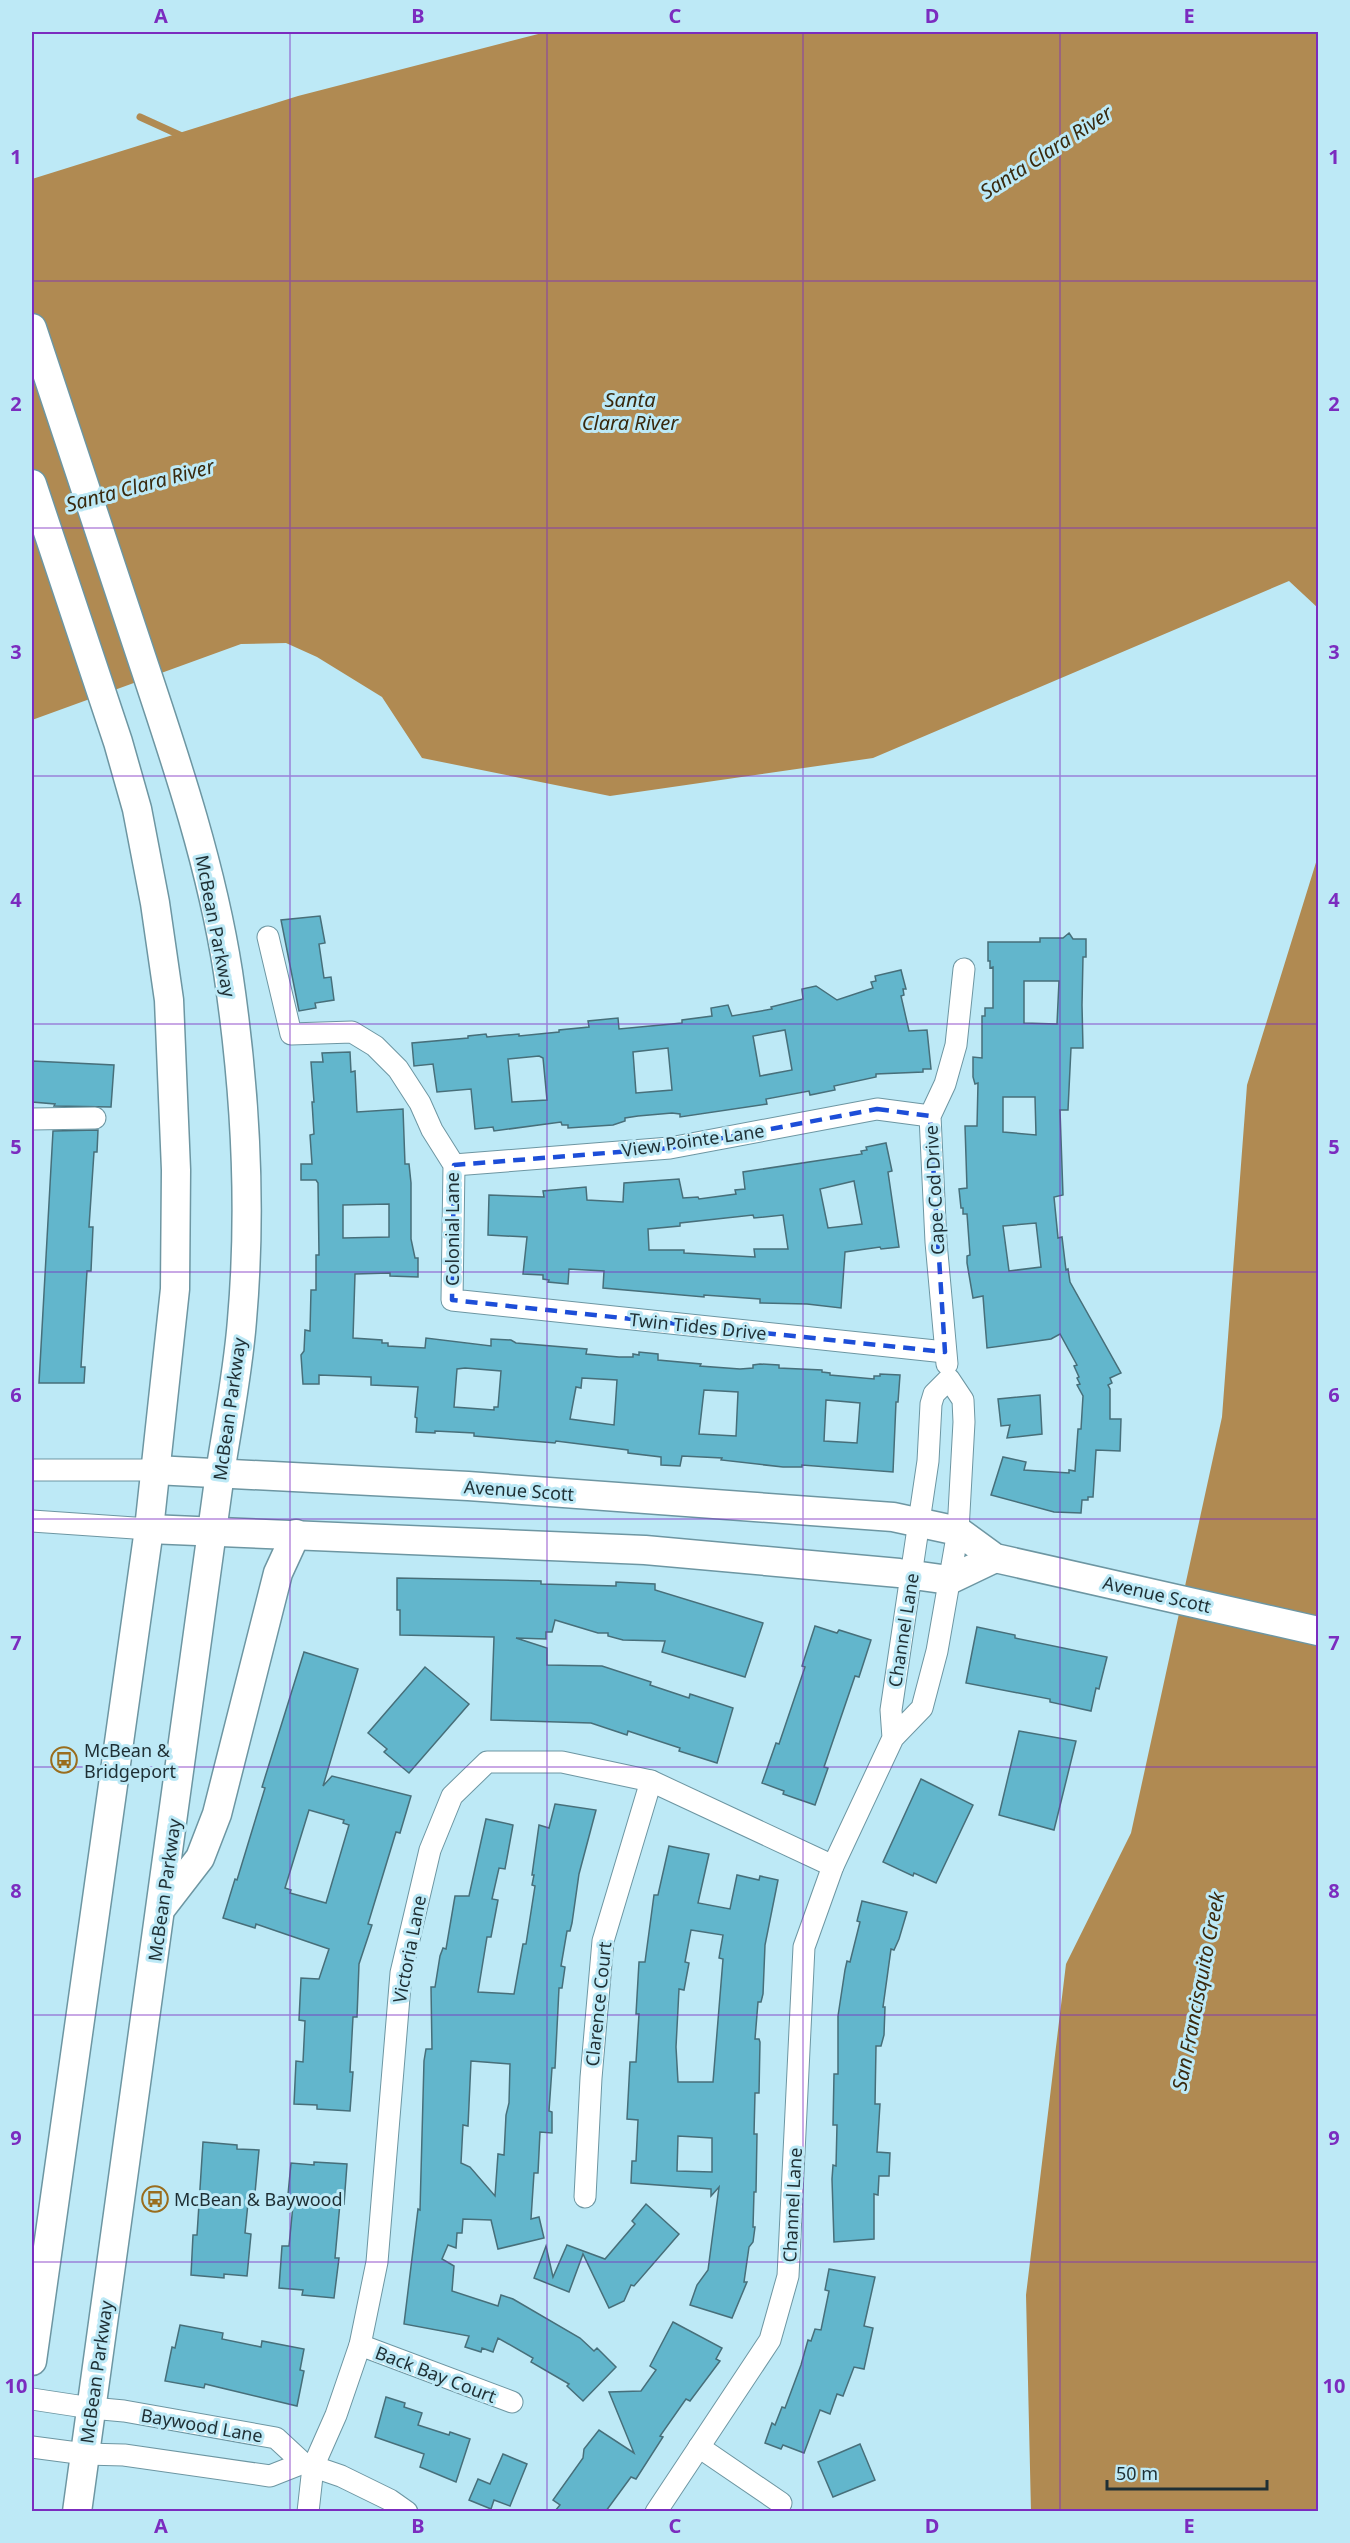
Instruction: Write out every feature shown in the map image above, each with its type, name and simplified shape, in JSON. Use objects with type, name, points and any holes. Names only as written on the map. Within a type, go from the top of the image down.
[{"type":"main road","name":"McBean Parkway","points":[[32,328],[186,790],[228,971],[239,1063],[245,1160],[246,1253],[242,1321],[234,1390],[220,1473],[162,1908],[77,2511]]},
{"type":"main road","points":[[32,484],[118,741],[137,809],[155,903],[169,1000],[176,1130],[176,1289],[149,1529],[32,2361]]},
{"type":"main road","name":"Avenue Scott","points":[[155,1470],[657,1498],[893,1517],[958,1531],[995,1558],[1318,1631]]},
{"type":"main road","points":[[149,1529],[645,1550],[949,1580],[995,1558]]},
{"type":"main road","points":[[162,1908],[200,1858],[217,1814],[278,1574],[296,1534]]},
{"type":"street","name":"Colonial Lane","points":[[268,937],[291,1034],[352,1032],[375,1046],[398,1069],[420,1103],[432,1130],[454,1165],[452,1300]]},
{"type":"street","name":"Cape Cod Drive","points":[[893,1738],[922,1708],[937,1651],[958,1531],[964,1405],[957,1388],[949,1379],[945,1352],[936,1242],[930,1116],[945,1084],[956,1045],[964,969]]},
{"type":"street","name":"View Pointe Lane","points":[[454,1165],[670,1148],[876,1109],[930,1116]]},
{"type":"street","points":[[32,1119],[95,1118]]},
{"type":"street","name":"Twin Tides Drive","points":[[452,1300],[945,1352]]},
{"type":"street","points":[[918,1522],[928,1461],[934,1394],[949,1379]]},
{"type":"street","name":"Avenue Scott","points":[[32,1470],[155,1470]]},
{"type":"street","points":[[32,1521],[149,1529]]},
{"type":"street","name":"Channel Lane","points":[[656,2511],[770,2340],[788,2276],[804,1947],[833,1866],[893,1738],[891,1710],[918,1522]]},
{"type":"street","name":"Victoria Lane","points":[[308,2511],[308,2465],[336,2415],[360,2345],[377,2262],[385,2141],[401,1973],[430,1850],[453,1796],[487,1762],[562,1762],[651,1781],[833,1866]]},
{"type":"street","name":"Clarence Court","points":[[585,2197],[591,2078],[603,1941],[651,1781]]},
{"type":"street","name":"Back Bay Court","points":[[360,2345],[513,2403]]},
{"type":"street","name":"Baywood Lane","points":[[32,2399],[124,2411],[276,2438],[308,2465],[341,2476],[407,2511]]},
{"type":"street","points":[[32,2447],[85,2454],[124,2455],[270,2476],[308,2465]]},
{"type":"street","points":[[699,2447],[781,2503]]},
{"type":"highlighted area","points":[[877,1109],[930,1116],[945,1352],[452,1300],[454,1165],[670,1148]]},
{"type":"water","name":"Santa Clara River","points":[[546,32],[1318,32],[1318,608],[1289,581],[873,758],[610,796],[422,758],[382,697],[317,657],[286,643],[241,644],[32,720],[32,179],[298,96]]},
{"type":"water","name":"San Francisquito Creek","points":[[1318,856],[1318,2511],[1031,2512],[1026,2295],[1066,1964],[1131,1833],[1222,1417],[1247,1085]]},
{"type":"building","points":[[320,916],[325,943],[319,944],[324,978],[331,977],[334,1000],[315,1003],[316,1008],[299,1011],[281,920]]},
{"type":"building","points":[[1069,933],[1073,939],[1086,939],[1086,957],[1083,957],[1083,1048],[1071,1048],[1068,1110],[1060,1110],[1063,1195],[1054,1197],[1058,1238],[1062,1237],[1066,1270],[1068,1269],[1070,1282],[1121,1373],[1110,1378],[1112,1383],[1108,1385],[1110,1419],[1121,1419],[1120,1451],[1096,1450],[1093,1497],[1082,1500],[1081,1513],[1054,1512],[991,1495],[1003,1457],[1026,1462],[1024,1470],[1069,1473],[1069,1470],[1075,1471],[1083,1396],[1077,1385],[1080,1384],[1077,1378],[1079,1377],[1074,1366],[1077,1365],[1060,1334],[1051,1339],[987,1348],[983,1296],[973,1298],[967,1263],[967,1256],[970,1255],[967,1214],[963,1214],[963,1208],[961,1208],[959,1189],[967,1188],[965,1126],[977,1126],[978,1083],[975,1084],[973,1077],[973,1057],[982,1058],[982,1016],[985,1016],[985,1008],[993,1008],[993,967],[990,968],[990,961],[988,961],[988,942],[1040,942],[1040,938],[1063,938]],"holes":[[[1024,981],[1059,981],[1057,1024],[1024,1023]],[[1003,1097],[1035,1097],[1036,1135],[1003,1132]],[[1036,1223],[1041,1267],[1009,1271],[1003,1226]]]},
{"type":"building","points":[[901,970],[906,989],[903,989],[904,995],[901,996],[909,1031],[927,1030],[931,1069],[923,1069],[923,1072],[876,1074],[876,1077],[834,1086],[835,1090],[810,1095],[809,1091],[766,1099],[767,1104],[680,1117],[680,1114],[672,1113],[625,1118],[625,1121],[613,1125],[568,1128],[568,1125],[562,1125],[561,1122],[494,1131],[493,1127],[475,1129],[471,1089],[437,1092],[433,1064],[414,1066],[412,1043],[486,1034],[487,1037],[559,1032],[559,1030],[589,1027],[588,1021],[618,1018],[619,1029],[682,1023],[682,1020],[712,1016],[711,1008],[728,1005],[732,1016],[772,1009],[771,1007],[803,999],[802,989],[816,986],[837,1000],[873,988],[871,982],[876,981],[875,976]],"holes":[[[785,1030],[792,1070],[760,1076],[753,1036]],[[668,1048],[672,1090],[636,1093],[633,1052]],[[539,1056],[543,1058],[547,1100],[512,1102],[508,1059]]]},
{"type":"building","points":[[350,1052],[351,1072],[355,1071],[357,1112],[403,1109],[405,1164],[409,1164],[411,1239],[415,1258],[418,1258],[418,1277],[390,1276],[390,1273],[355,1274],[353,1338],[382,1340],[382,1343],[388,1343],[388,1346],[425,1348],[426,1338],[491,1346],[491,1339],[511,1340],[516,1343],[587,1349],[586,1354],[633,1357],[633,1354],[639,1355],[639,1352],[658,1354],[658,1360],[701,1364],[700,1366],[740,1369],[753,1368],[753,1365],[760,1364],[779,1365],[779,1368],[822,1370],[830,1375],[874,1379],[874,1376],[880,1376],[880,1374],[900,1375],[898,1402],[896,1402],[893,1472],[802,1465],[802,1467],[783,1467],[721,1460],[722,1458],[682,1456],[680,1466],[661,1465],[661,1457],[628,1453],[628,1450],[556,1441],[555,1443],[474,1436],[474,1433],[416,1432],[418,1387],[371,1385],[371,1377],[319,1375],[319,1384],[303,1384],[301,1355],[304,1351],[305,1330],[310,1331],[311,1290],[316,1290],[316,1255],[319,1255],[318,1183],[316,1180],[301,1180],[301,1164],[312,1164],[310,1135],[314,1134],[312,1102],[314,1102],[311,1062],[323,1062],[322,1053]],"holes":[[[389,1204],[389,1237],[343,1238],[343,1205]],[[457,1369],[501,1371],[498,1407],[494,1407],[494,1410],[454,1407]],[[582,1378],[617,1380],[614,1425],[570,1419],[576,1387],[581,1388]],[[704,1390],[738,1392],[736,1436],[699,1434]],[[826,1400],[860,1403],[857,1443],[824,1441]]]},
{"type":"building","points":[[32,1061],[114,1065],[111,1107],[54,1106],[55,1104],[32,1102]]},
{"type":"building","points":[[98,1130],[97,1152],[94,1152],[89,1227],[93,1227],[91,1271],[87,1271],[81,1367],[85,1367],[84,1383],[39,1383],[53,1131]]},
{"type":"building","points":[[886,1143],[892,1171],[888,1172],[899,1247],[845,1252],[841,1308],[807,1304],[760,1303],[760,1299],[704,1295],[704,1297],[603,1288],[604,1271],[569,1269],[568,1284],[548,1282],[549,1280],[543,1279],[543,1275],[523,1274],[527,1237],[488,1235],[489,1195],[544,1197],[543,1191],[586,1187],[587,1200],[623,1202],[624,1183],[679,1179],[683,1198],[698,1197],[699,1199],[736,1194],[735,1190],[745,1189],[743,1172],[862,1154],[861,1151],[867,1150],[866,1147]],"holes":[[[854,1181],[862,1224],[828,1228],[820,1189]],[[753,1215],[754,1218],[783,1215],[788,1249],[754,1249],[755,1257],[684,1253],[684,1250],[649,1250],[648,1229]]]},
{"type":"building","points":[[1040,1395],[1042,1434],[1007,1438],[1010,1425],[1001,1426],[998,1399]]},
{"type":"building","points":[[397,1578],[541,1581],[541,1584],[616,1586],[616,1582],[655,1584],[655,1590],[763,1623],[745,1677],[662,1652],[665,1641],[623,1640],[608,1636],[608,1633],[598,1633],[555,1620],[552,1632],[546,1632],[546,1639],[516,1638],[547,1648],[547,1665],[602,1666],[651,1682],[650,1685],[689,1698],[690,1694],[733,1708],[717,1763],[628,1731],[627,1735],[591,1723],[491,1720],[494,1637],[400,1635]]},
{"type":"building","points":[[815,1626],[837,1633],[839,1630],[871,1640],[859,1677],[855,1676],[824,1767],[828,1768],[815,1805],[783,1794],[784,1791],[762,1783],[776,1743],[779,1744],[805,1667],[802,1666]]},
{"type":"building","points":[[977,1627],[1015,1635],[1015,1638],[1107,1657],[1091,1711],[1050,1702],[1050,1699],[966,1683]]},
{"type":"building","points":[[304,1652],[358,1669],[323,1786],[332,1776],[411,1796],[400,1833],[396,1832],[368,1924],[372,1925],[359,1964],[357,2017],[353,2017],[350,2111],[317,2109],[317,2105],[294,2104],[296,2061],[303,2062],[305,2021],[299,2020],[301,1978],[319,1979],[329,1949],[256,1924],[255,1928],[223,1918],[265,1788],[262,1787]],"holes":[[[309,1810],[344,1820],[343,1823],[349,1825],[326,1903],[290,1893],[291,1890],[285,1888]]]},
{"type":"building","points":[[425,1667],[469,1704],[409,1773],[384,1752],[387,1749],[368,1733]]},
{"type":"building","points":[[1019,1731],[1076,1741],[1054,1830],[999,1815]]},
{"type":"building","points":[[921,1779],[973,1805],[936,1883],[914,1873],[913,1876],[883,1862]]},
{"type":"building","points":[[555,1804],[596,1810],[579,1874],[572,1923],[570,1931],[567,1931],[561,1966],[565,1967],[562,1988],[559,1988],[555,2068],[552,2068],[549,2111],[552,2112],[552,2133],[540,2132],[538,2173],[534,2173],[531,2219],[539,2217],[544,2238],[498,2249],[491,2220],[463,2219],[462,2233],[457,2233],[456,2248],[448,2245],[442,2259],[454,2266],[452,2291],[498,2306],[501,2295],[513,2299],[580,2338],[594,2351],[597,2348],[616,2367],[583,2401],[567,2386],[569,2384],[531,2362],[533,2358],[498,2338],[493,2352],[482,2348],[481,2352],[465,2347],[469,2336],[404,2324],[418,2209],[420,2210],[424,2061],[426,2049],[432,2049],[431,1987],[435,1987],[440,1956],[443,1948],[446,1949],[455,1896],[469,1896],[486,1819],[513,1825],[505,1869],[499,1868],[492,1899],[498,1900],[491,1937],[487,1937],[478,1992],[514,1994],[523,1944],[526,1944],[535,1886],[532,1885],[534,1875],[532,1875],[539,1825],[549,1828]],"holes":[[[471,2061],[510,2064],[504,2155],[498,2154],[495,2196],[470,2167],[461,2163],[463,2125],[468,2126]]]},
{"type":"building","points":[[669,1846],[709,1854],[698,1903],[730,1909],[737,1875],[759,1880],[760,1876],[778,1880],[765,1945],[763,1994],[761,2002],[758,2002],[755,2039],[759,2039],[760,2042],[759,2093],[755,2093],[754,2134],[757,2134],[753,2227],[755,2227],[753,2242],[749,2247],[744,2282],[747,2282],[732,2318],[690,2305],[697,2285],[708,2270],[719,2187],[711,2196],[711,2189],[631,2183],[632,2161],[636,2161],[638,2120],[627,2119],[630,2062],[636,2062],[639,1962],[645,1962],[654,1895],[658,1895]],"holes":[[[691,1930],[723,1935],[719,1958],[723,1959],[713,2082],[678,2082],[676,2047],[679,1989],[684,1990],[689,1963],[685,1962]],[[678,2136],[712,2138],[712,2172],[677,2171]]]},
{"type":"building","points":[[862,1901],[907,1912],[899,1939],[894,1950],[891,1949],[883,2007],[885,2007],[884,2035],[881,2046],[876,2046],[875,2104],[880,2104],[877,2152],[890,2153],[889,2176],[879,2176],[878,2195],[874,2194],[874,2239],[834,2242],[832,2179],[833,2165],[836,2166],[837,2125],[833,2125],[834,2074],[838,2074],[838,2016],[845,1970],[847,1961],[850,1962],[860,1922],[857,1921]]},
{"type":"building","points":[[203,2142],[237,2145],[237,2149],[259,2150],[255,2193],[249,2193],[245,2233],[251,2234],[247,2276],[224,2274],[224,2278],[191,2275],[193,2235],[197,2235]]},
{"type":"building","points":[[314,2162],[347,2164],[344,2204],[340,2203],[335,2258],[339,2258],[334,2298],[302,2295],[303,2290],[279,2288],[282,2246],[289,2246],[293,2205],[287,2205],[291,2163],[314,2165]]},
{"type":"building","points":[[646,2204],[679,2234],[634,2286],[631,2285],[624,2301],[609,2308],[583,2254],[569,2292],[534,2278],[546,2246],[553,2277],[567,2245],[605,2259],[635,2224],[632,2221]]},
{"type":"building","points":[[829,2269],[875,2277],[864,2326],[873,2328],[864,2369],[854,2367],[843,2396],[837,2394],[830,2414],[820,2410],[804,2453],[783,2445],[781,2449],[765,2443],[772,2423],[775,2425],[782,2407],[785,2408],[808,2340],[811,2341],[815,2329],[821,2330],[829,2291],[825,2290]]},
{"type":"building","points":[[673,2322],[722,2348],[716,2359],[720,2361],[690,2401],[686,2399],[660,2436],[663,2437],[636,2479],[631,2477],[606,2511],[555,2511],[560,2505],[553,2500],[583,2458],[584,2449],[599,2430],[634,2453],[609,2392],[641,2391],[656,2370],[650,2366]]},
{"type":"building","points":[[180,2325],[223,2333],[222,2339],[261,2347],[262,2341],[304,2349],[300,2370],[304,2371],[297,2406],[205,2384],[204,2388],[165,2381],[172,2347],[175,2348]]},
{"type":"building","points":[[386,2397],[405,2403],[404,2407],[422,2413],[418,2425],[470,2439],[456,2482],[420,2467],[424,2454],[375,2437]]},
{"type":"building","points":[[860,2444],[875,2480],[833,2497],[818,2462]]},
{"type":"building","points":[[503,2454],[527,2464],[510,2506],[494,2500],[491,2509],[469,2500],[478,2479],[490,2484]]},
{"type":"waterway","points":[[140,117],[184,137]]},
{"type":"place","name":"McBean & Bridgeport","points":[[64,1760]]},
{"type":"place","name":"McBean & Baywood","points":[[155,2199]]}]
